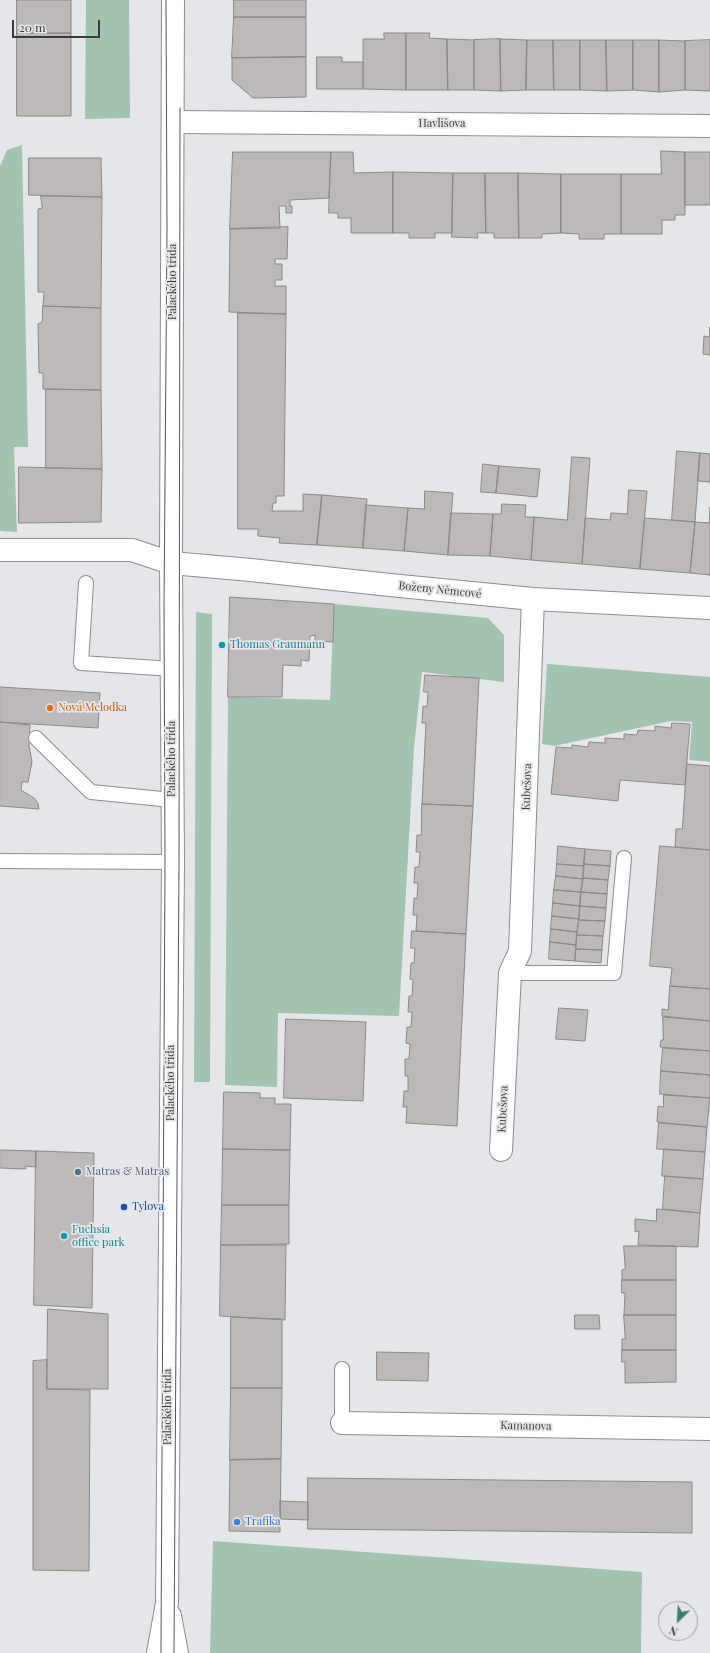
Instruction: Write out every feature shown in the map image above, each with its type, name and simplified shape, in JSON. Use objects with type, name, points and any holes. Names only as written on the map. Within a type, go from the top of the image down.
[{"type":"street","name":"Palackého třída","points":[[158,1653],[167,1603],[173,862],[171,563],[177,115],[173,0]]},
{"type":"street","name":"Havlišova","points":[[177,115],[710,126]]},
{"type":"street","points":[[0,550],[132,550],[171,563]]},
{"type":"street","name":"Boženy Němcové","points":[[171,563],[533,599],[710,608]]},
{"type":"street","name":"Kubešova","points":[[501,1150],[510,973],[520,951],[533,599]]},
{"type":"street","name":"Kamanova","points":[[342,1423],[710,1429]]},
{"type":"street","name":"Palackého třída","points":[[167,1603],[176,1653]]},
{"type":"lane","points":[[177,115],[180,0]]},
{"type":"lane","points":[[86,583],[81,663],[172,669]]},
{"type":"lane","points":[[36,738],[91,792],[172,800]]},
{"type":"lane","points":[[510,973],[614,973],[624,858]]},
{"type":"lane","points":[[0,861],[173,862]]},
{"type":"lane","points":[[342,1369],[342,1423]]},
{"type":"green space","points":[[86,0],[129,0],[130,118],[85,119]]},
{"type":"green space","points":[[22,145],[28,447],[14,447],[17,532],[0,531],[0,166],[7,150]]},
{"type":"green space","points":[[334,604],[488,618],[504,635],[504,682],[422,672],[414,748],[399,1016],[278,1013],[277,1087],[225,1085],[228,697],[330,700]]},
{"type":"green space","points":[[196,612],[212,614],[210,1082],[194,1082]]},
{"type":"green space","points":[[547,664],[710,677],[710,762],[689,760],[692,722],[671,721],[554,746],[542,744]]},
{"type":"green space","points":[[213,1541],[642,1572],[641,1653],[210,1653]]},
{"type":"building","points":[[17,0],[71,0],[71,33],[17,33]]},
{"type":"building","points":[[234,0],[306,0],[306,17],[234,17]]},
{"type":"building","points":[[234,17],[306,17],[306,57],[232,58]]},
{"type":"building","points":[[17,33],[71,33],[71,116],[17,116]]},
{"type":"building","points":[[384,33],[406,33],[406,90],[363,89],[363,39],[384,39]]},
{"type":"building","points":[[406,33],[430,33],[429,38],[447,39],[448,90],[406,90]]},
{"type":"building","points":[[447,39],[474,40],[474,90],[448,90]]},
{"type":"building","points":[[500,39],[501,91],[474,90],[474,40]]},
{"type":"building","points":[[500,39],[527,40],[526,90],[501,91]]},
{"type":"building","points":[[527,40],[553,40],[554,90],[526,90]]},
{"type":"building","points":[[553,40],[580,40],[580,90],[554,90]]},
{"type":"building","points":[[580,40],[606,40],[607,91],[580,90]]},
{"type":"building","points":[[606,40],[633,40],[633,90],[607,91]]},
{"type":"building","points":[[633,40],[659,40],[659,92],[633,90]]},
{"type":"building","points":[[659,40],[685,41],[685,90],[659,92]]},
{"type":"building","points":[[710,40],[710,91],[685,90],[685,41]]},
{"type":"building","points":[[306,57],[306,97],[253,98],[232,80],[232,58]]},
{"type":"building","points":[[317,57],[342,57],[342,62],[363,62],[363,89],[317,89]]},
{"type":"building","points":[[661,151],[685,152],[685,215],[675,215],[675,220],[662,220],[662,234],[621,234],[621,174],[661,174]]},
{"type":"building","points":[[233,152],[331,152],[329,198],[290,200],[292,213],[286,213],[286,206],[279,206],[280,228],[230,229]]},
{"type":"building","points":[[331,152],[353,152],[354,173],[393,172],[393,233],[351,233],[351,218],[338,218],[338,213],[329,213]]},
{"type":"building","points":[[685,152],[710,152],[710,205],[685,205]]},
{"type":"building","points":[[29,158],[101,158],[102,197],[29,195]]},
{"type":"building","points":[[393,172],[453,173],[452,233],[435,233],[435,238],[409,238],[409,233],[393,233]]},
{"type":"building","points":[[453,173],[485,173],[486,233],[477,233],[478,238],[452,237]]},
{"type":"building","points":[[485,173],[518,173],[519,238],[494,238],[494,233],[486,233]]},
{"type":"building","points":[[518,173],[561,174],[561,233],[542,234],[542,238],[519,238]]},
{"type":"building","points":[[561,174],[621,174],[621,234],[604,234],[604,239],[579,239],[579,234],[561,233]]},
{"type":"building","points":[[41,196],[102,197],[101,308],[43,306],[44,292],[38,292],[38,209],[42,208]]},
{"type":"building","points":[[288,227],[287,259],[275,259],[275,264],[282,264],[282,280],[275,280],[275,286],[286,286],[286,314],[229,312],[230,229]]},
{"type":"building","points":[[43,306],[101,308],[101,390],[43,389],[43,373],[39,373],[38,324],[42,322]]},
{"type":"building","points":[[238,313],[286,314],[284,496],[276,496],[276,503],[273,503],[272,511],[303,511],[303,494],[322,495],[317,545],[279,543],[280,538],[258,536],[258,529],[238,529]]},
{"type":"building","points":[[710,327],[710,355],[703,354],[704,336],[709,337]]},
{"type":"building","points":[[46,389],[101,390],[102,469],[46,468]]},
{"type":"building","points":[[677,451],[700,453],[695,522],[672,520]]},
{"type":"building","points":[[700,453],[710,454],[710,482],[698,481]]},
{"type":"building","points":[[572,457],[590,458],[582,564],[531,560],[534,517],[567,520]]},
{"type":"building","points":[[483,464],[499,466],[496,493],[481,492]]},
{"type":"building","points":[[499,466],[540,469],[537,497],[496,493]]},
{"type":"building","points":[[19,467],[102,469],[101,522],[19,523]]},
{"type":"building","points":[[629,490],[647,491],[640,569],[582,564],[585,518],[610,520],[611,513],[627,514]]},
{"type":"building","points":[[425,491],[453,493],[448,555],[404,551],[408,508],[424,509]]},
{"type":"building","points":[[322,495],[367,499],[363,548],[317,545]]},
{"type":"building","points":[[502,504],[526,505],[525,517],[534,517],[531,560],[490,556],[493,514],[501,514]]},
{"type":"building","points":[[366,505],[408,508],[404,551],[363,548]]},
{"type":"building","points":[[710,507],[710,575],[690,573],[695,522],[709,523]]},
{"type":"building","points":[[451,513],[493,514],[490,556],[448,555]]},
{"type":"building","points":[[645,518],[695,522],[690,573],[640,569]]},
{"type":"building","points":[[230,597],[334,604],[333,642],[315,641],[315,635],[310,636],[309,661],[301,660],[301,666],[283,665],[282,697],[228,697]]},
{"type":"building","points":[[425,675],[479,678],[473,806],[422,804],[426,723],[422,723],[423,706],[427,707],[428,692],[424,692]]},
{"type":"building","name":"Nová Melodka","points":[[0,687],[100,693],[98,728],[0,722]]},
{"type":"building","points":[[0,722],[30,725],[29,745],[32,762],[28,782],[22,782],[21,790],[34,798],[38,803],[39,809],[0,806]]},
{"type":"building","points":[[672,723],[690,724],[685,785],[620,780],[618,801],[551,794],[556,747],[572,748],[572,745],[588,747],[589,742],[605,743],[605,738],[624,739],[624,734],[637,735],[638,730],[655,731],[655,726],[671,728]]},
{"type":"building","points":[[687,764],[710,766],[710,850],[675,847],[676,829],[682,829]]},
{"type":"building","points":[[422,804],[473,806],[466,934],[416,931],[417,915],[413,915],[414,898],[417,899],[418,883],[414,883],[415,867],[419,867],[420,852],[416,852],[417,835],[421,835]]},
{"type":"building","points":[[558,846],[585,849],[584,866],[557,864]]},
{"type":"building","points":[[660,846],[710,850],[710,989],[670,986],[672,968],[650,966]]},
{"type":"building","points":[[585,849],[611,851],[610,866],[584,864]]},
{"type":"building","points":[[557,864],[584,866],[583,879],[556,876]]},
{"type":"building","points":[[584,864],[610,866],[608,880],[583,878]]},
{"type":"building","points":[[556,876],[583,879],[581,892],[554,890]]},
{"type":"building","points":[[583,878],[608,880],[607,894],[581,892]]},
{"type":"building","points":[[554,890],[581,892],[580,906],[553,903]]},
{"type":"building","points":[[581,892],[607,894],[606,908],[580,906]]},
{"type":"building","points":[[553,903],[580,906],[579,919],[552,916]]},
{"type":"building","points":[[580,906],[606,908],[605,921],[579,920]]},
{"type":"building","points":[[552,916],[579,919],[577,932],[551,929]]},
{"type":"building","points":[[579,920],[605,921],[603,936],[577,935]]},
{"type":"building","points":[[551,929],[577,932],[576,945],[550,942]]},
{"type":"building","points":[[412,931],[466,934],[457,1126],[406,1123],[407,1107],[403,1107],[404,1091],[408,1091],[408,1076],[405,1076],[405,1059],[409,1059],[410,1044],[406,1043],[407,1027],[411,1027],[412,1012],[408,1012],[409,996],[412,996],[413,980],[410,979],[411,963],[414,963],[415,948],[411,948]]},
{"type":"building","points":[[577,935],[603,936],[602,950],[576,949]]},
{"type":"building","points":[[550,942],[576,945],[575,961],[549,959]]},
{"type":"building","points":[[576,949],[602,950],[601,963],[575,961]]},
{"type":"building","points":[[670,986],[710,989],[710,1021],[662,1016],[662,1009],[668,1010]]},
{"type":"building","points":[[559,1008],[588,1010],[585,1041],[556,1039]]},
{"type":"building","points":[[663,1017],[710,1021],[710,1051],[660,1047],[661,1040],[663,1040]]},
{"type":"building","points":[[286,1019],[366,1022],[363,1101],[284,1098]]},
{"type":"building","points":[[663,1048],[710,1051],[710,1075],[661,1071]]},
{"type":"building","points":[[661,1071],[710,1075],[710,1098],[660,1094]]},
{"type":"building","points":[[224,1092],[260,1093],[260,1098],[275,1098],[275,1104],[291,1104],[290,1150],[223,1149]]},
{"type":"building","points":[[664,1095],[710,1098],[707,1127],[657,1122],[658,1106],[663,1107]]},
{"type":"building","points":[[659,1123],[707,1127],[705,1152],[657,1149]]},
{"type":"building","points":[[223,1149],[290,1150],[289,1205],[222,1205]]},
{"type":"building","points":[[664,1149],[705,1152],[703,1179],[662,1176]]},
{"type":"building","points":[[0,1150],[36,1151],[36,1167],[25,1166],[26,1169],[0,1168]]},
{"type":"building","name":"Fuchsia office park","points":[[36,1151],[94,1153],[92,1308],[34,1305]]},
{"type":"building","points":[[665,1176],[703,1179],[700,1213],[663,1209]]},
{"type":"building","points":[[222,1205],[289,1205],[289,1244],[221,1245]]},
{"type":"building","points":[[657,1209],[700,1213],[698,1247],[638,1245],[639,1231],[635,1232],[635,1219],[656,1221]]},
{"type":"building","points":[[221,1245],[286,1245],[285,1320],[220,1316]]},
{"type":"building","points":[[624,1246],[676,1246],[676,1280],[622,1280],[622,1270],[625,1269]]},
{"type":"building","points":[[622,1280],[676,1280],[676,1315],[624,1315],[625,1293],[622,1293]]},
{"type":"building","points":[[48,1309],[108,1314],[108,1389],[47,1389]]},
{"type":"building","points":[[575,1315],[599,1315],[600,1329],[575,1329]]},
{"type":"building","points":[[624,1315],[676,1315],[676,1350],[622,1350],[622,1339],[625,1339]]},
{"type":"building","points":[[231,1317],[282,1319],[282,1388],[231,1388]]},
{"type":"building","points":[[622,1350],[676,1350],[676,1382],[625,1383],[625,1362],[622,1362]]},
{"type":"building","points":[[377,1352],[429,1353],[428,1381],[377,1380]]},
{"type":"building","points":[[47,1360],[47,1389],[90,1390],[89,1571],[33,1570],[33,1361]]},
{"type":"building","points":[[231,1388],[282,1388],[281,1459],[230,1460]]},
{"type":"building","points":[[281,1459],[280,1532],[229,1531],[230,1460]]},
{"type":"building","points":[[308,1478],[692,1482],[692,1533],[308,1529]]},
{"type":"building","points":[[280,1501],[308,1502],[308,1520],[281,1519]]},
{"type":"tram line","points":[[161,1653],[165,862],[164,606],[167,231],[166,0]]},
{"type":"tram line","points":[[174,1653],[179,862],[180,108]]},
{"type":"place","name":"Thomas Graumann","points":[[222,645]]},
{"type":"place","name":"Nová Melodka","points":[[50,708]]},
{"type":"place","name":"Matras & Matras","points":[[78,1172]]},
{"type":"place","name":"Tylova","points":[[124,1207]]},
{"type":"place","name":"Fuchsia office park","points":[[64,1236]]},
{"type":"place","name":"Trafika","points":[[237,1522]]}]
